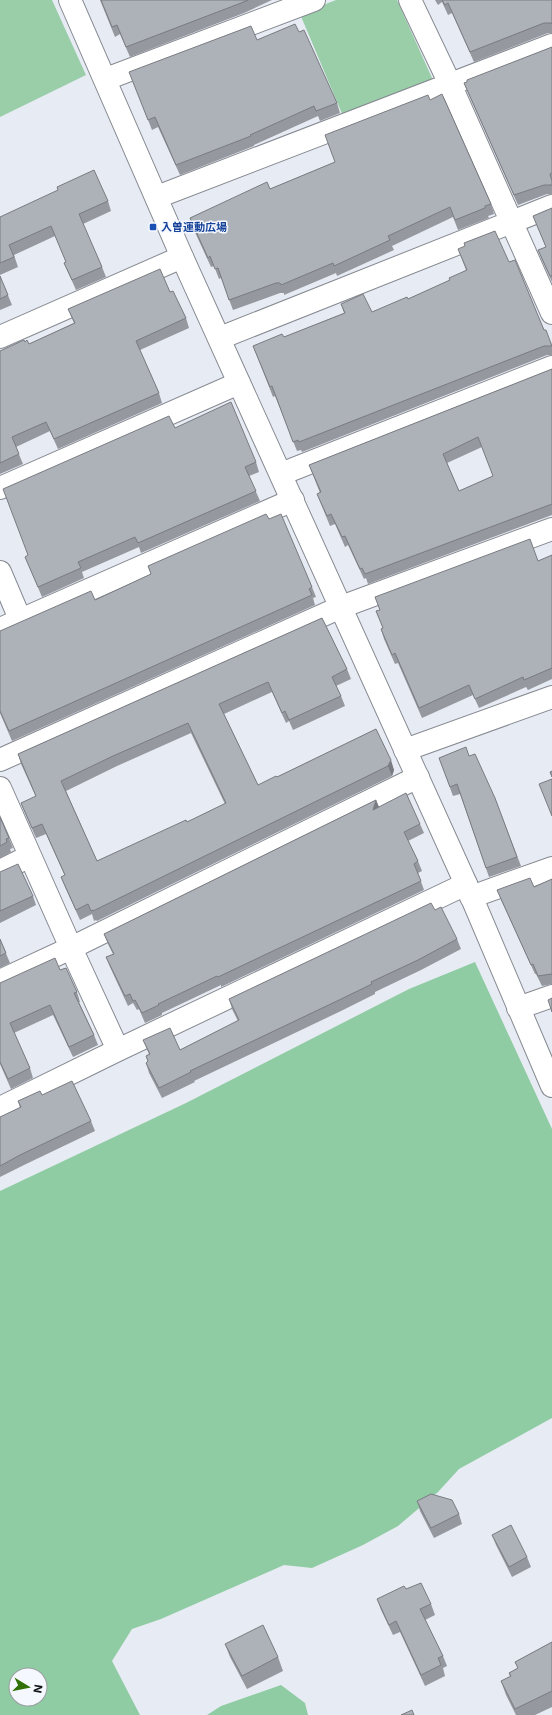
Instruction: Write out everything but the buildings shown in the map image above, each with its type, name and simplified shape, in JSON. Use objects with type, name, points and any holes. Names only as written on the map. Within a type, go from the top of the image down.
[{"type":"street","points":[[70,0],[106,79],[182,257],[342,607],[469,891],[552,1086]]},
{"type":"street","points":[[106,79],[314,0]]},
{"type":"street","points":[[410,0],[450,84],[552,313]]},
{"type":"street","points":[[157,197],[552,45]]},
{"type":"street","points":[[220,338],[552,206]]},
{"type":"street","points":[[0,338],[182,257]]},
{"type":"street","points":[[281,474],[552,367]]},
{"type":"street","points":[[0,488],[239,383]]},
{"type":"street","points":[[0,629],[293,500]]},
{"type":"street","points":[[0,760],[342,607],[552,529]]},
{"type":"street","points":[[0,572],[20,619]]},
{"type":"street","points":[[405,750],[552,697]]},
{"type":"street","points":[[0,981],[71,948],[418,777]]},
{"type":"street","points":[[0,788],[118,1050]]},
{"type":"street","points":[[0,871],[30,856]]},
{"type":"street","points":[[0,1108],[118,1050],[469,891],[552,868]]},
{"type":"street","points":[[518,1008],[552,996]]},
{"type":"green space","points":[[0,0],[52,0],[86,75],[0,117]]},
{"type":"green space","points":[[336,0],[397,0],[432,78],[431,83],[343,116],[300,14]]},
{"type":"green space","points":[[475,962],[552,1129],[552,1418],[459,1469],[438,1492],[398,1526],[363,1545],[312,1568],[284,1565],[161,1619],[132,1629],[112,1661],[140,1715],[0,1715],[0,1191],[186,1103],[409,989]]},
{"type":"green space","points":[[281,1685],[305,1703],[308,1715],[207,1715],[221,1706]]},
{"type":"place","name":"入曽運動広場","points":[[153,227]]}]
